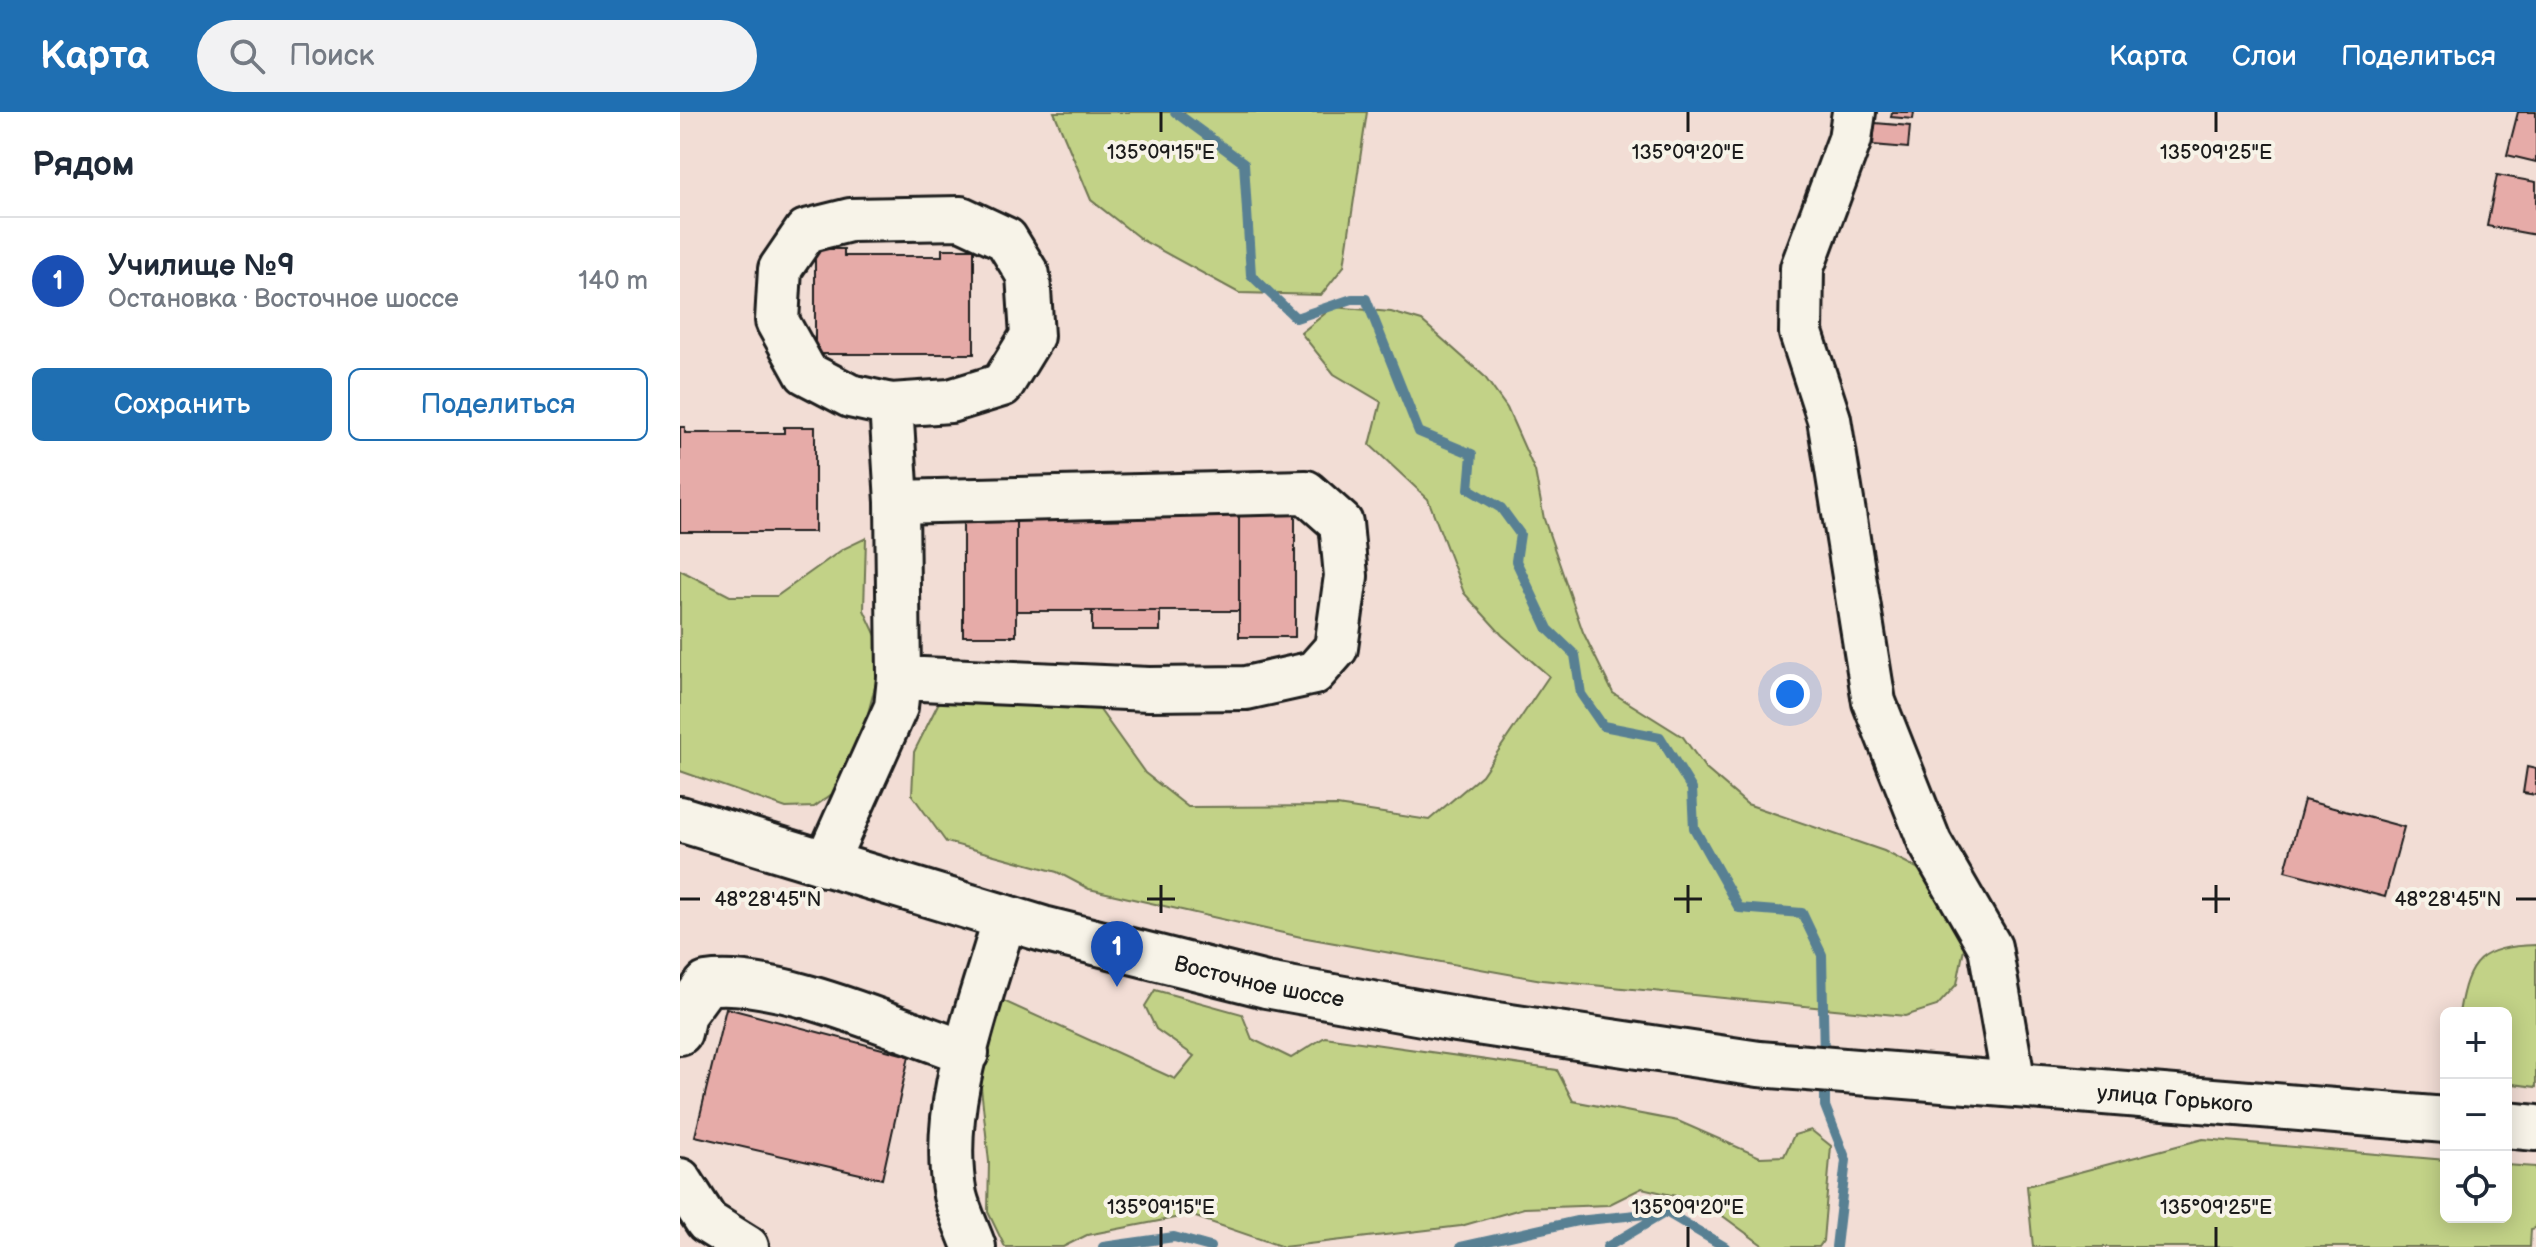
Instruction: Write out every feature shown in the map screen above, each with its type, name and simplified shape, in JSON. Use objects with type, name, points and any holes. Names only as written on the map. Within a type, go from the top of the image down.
[{"type":"main road","name":"Восточное шоссе","points":[[680,819],[1005,917],[1266,985],[1450,1018],[1759,1064],[1905,1075]]},
{"type":"main road","name":"улица Горького","points":[[1905,1075],[2440,1120]]},
{"type":"main road","points":[[2512,1126],[2536,1128]]},
{"type":"lane","points":[[1854,112],[1850,139],[1802,268],[1801,333],[1829,419],[1874,702],[1930,843],[1990,947],[2014,1084]]},
{"type":"lane","points":[[961,218],[1006,239],[1028,275],[1032,336],[1002,385],[950,401],[891,405],[850,396],[806,373],[777,321],[780,269],[806,231],[850,220],[961,218]]},
{"type":"lane","points":[[825,865],[896,707],[899,678],[897,502],[891,405]]},
{"type":"lane","points":[[897,502],[939,504],[1306,492],[1341,523],[1346,576],[1336,648],[1314,673],[1246,688],[1149,689],[899,678]]},
{"type":"lane","points":[[974,1247],[955,1195],[953,1138],[967,1053],[1005,917]]},
{"type":"lane","points":[[680,1033],[684,1014],[706,984],[734,980],[788,992],[967,1053]]},
{"type":"lane","points":[[680,1180],[707,1222],[747,1247]]},
{"type":"green space","points":[[1054,112],[1367,112],[1344,266],[1321,295],[1239,293],[1142,240],[1091,200]]},
{"type":"green space","points":[[1333,307],[1391,312],[1422,321],[1484,376],[1507,408],[1535,471],[1544,519],[1583,632],[1613,693],[1683,737],[1706,769],[1747,804],[1884,851],[1917,868],[1941,891],[1965,943],[1957,984],[1937,1006],[1905,1016],[1542,980],[1301,937],[1089,889],[1057,872],[946,842],[912,795],[914,752],[938,704],[989,665],[1075,675],[1145,773],[1188,807],[1337,806],[1429,820],[1482,775],[1549,676],[1502,635],[1464,593],[1428,499],[1370,445],[1381,402],[1334,374],[1301,333]]},
{"type":"green space","points":[[866,538],[864,610],[884,653],[867,717],[843,786],[814,807],[786,808],[680,771],[680,570],[730,596],[777,596],[843,549]]},
{"type":"green space","points":[[2536,945],[2536,1087],[2512,1084],[2512,1007],[2460,1007],[2467,980],[2480,960],[2489,953]]},
{"type":"green space","points":[[1155,990],[1242,1014],[1252,1039],[1291,1058],[1325,1037],[1557,1070],[1573,1101],[1678,1121],[1760,1157],[1784,1156],[1794,1135],[1811,1130],[1831,1146],[1823,1241],[1819,1247],[1765,1247],[1705,1203],[1642,1188],[1608,1205],[1524,1208],[1461,1226],[1283,1247],[1190,1215],[1087,1235],[1063,1247],[1005,1247],[988,1212],[989,1162],[981,1087],[990,1013],[997,998],[1175,1079],[1194,1056],[1156,1029],[1145,1006]]},
{"type":"green space","points":[[2203,1139],[2440,1159],[2440,1223],[2512,1223],[2512,1165],[2536,1167],[2536,1228],[2531,1229],[2530,1247],[2033,1247],[2027,1186]]},
{"type":"building","points":[[1892,112],[1914,112],[1913,119],[1891,117]]},
{"type":"building","points":[[2518,112],[2536,112],[2536,162],[2507,155]]},
{"type":"building","points":[[1875,123],[1910,126],[1908,148],[1873,145]]},
{"type":"building","points":[[2497,175],[2536,182],[2536,235],[2487,226]]},
{"type":"building","points":[[815,249],[844,249],[844,256],[942,256],[942,249],[974,249],[974,354],[815,354]]},
{"type":"building","points":[[680,427],[685,427],[685,433],[784,433],[784,427],[815,427],[815,532],[680,532]]},
{"type":"building","points":[[963,513],[1016,513],[1016,636],[963,636]]},
{"type":"building","points":[[1016,513],[1239,513],[1239,611],[1016,611]]},
{"type":"building","points":[[1239,513],[1295,513],[1295,637],[1239,637]]},
{"type":"building","points":[[1092,611],[1160,611],[1160,631],[1092,631]]},
{"type":"building","points":[[2527,767],[2536,769],[2536,795],[2523,793]]},
{"type":"building","points":[[2304,800],[2404,827],[2385,897],[2285,871]]},
{"type":"building","points":[[726,1008],[909,1056],[882,1179],[695,1136]]},
{"type":"waterway","points":[[1175,112],[1244,163],[1251,275],[1296,318],[1352,299],[1366,299],[1419,432],[1472,454],[1469,489],[1501,508],[1520,534],[1516,561],[1548,629],[1575,655],[1581,694],[1603,726],[1660,737],[1692,789],[1694,828],[1739,908],[1802,913],[1822,955],[1824,1059]]},
{"type":"waterway","points":[[1825,1079],[1825,1106],[1846,1160],[1836,1247]]},
{"type":"waterway","points":[[1461,1247],[1577,1221],[1666,1212]]},
{"type":"waterway","points":[[1607,1247],[1666,1212],[1725,1247]]},
{"type":"waterway","points":[[1103,1247],[1174,1237],[1210,1247]]},
{"type":"place","name":"Училище №9","points":[[1117,987]]}]
